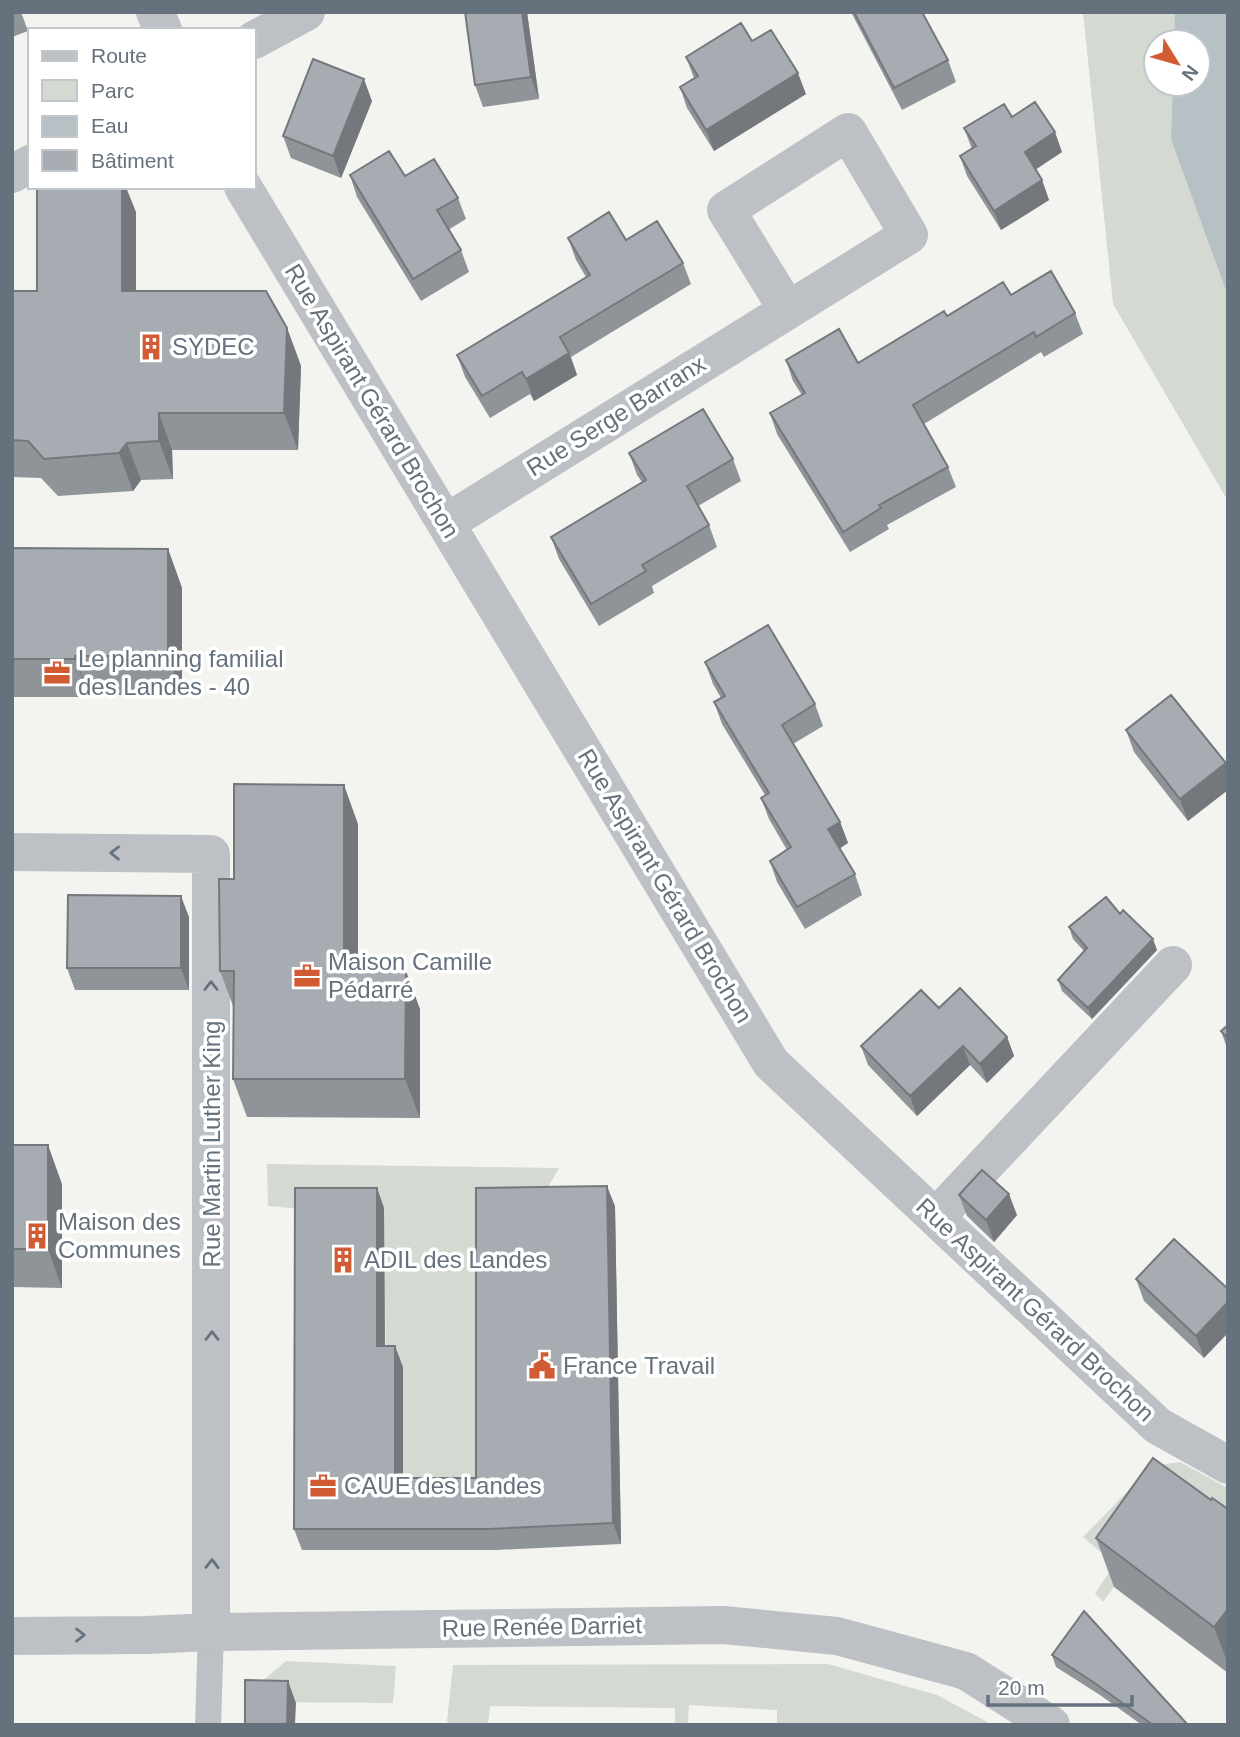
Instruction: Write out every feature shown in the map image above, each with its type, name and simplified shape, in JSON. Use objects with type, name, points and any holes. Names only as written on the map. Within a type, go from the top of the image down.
[{"type":"street","points":[[155,12],[162,28]]},
{"type":"street","points":[[256,39],[306,12]]},
{"type":"street","name":"Rue Serge Barranx","points":[[446,523],[909,235],[848,132],[726,210],[787,309]]},
{"type":"street","points":[[12,174],[28,165]]},
{"type":"street","name":"Rue Aspirant Gérard Brochon","points":[[244,189],[771,1063],[1158,1426],[1228,1465]]},
{"type":"street","name":"Rue Martin Luther King","points":[[12,852],[211,854],[211,1632]]},
{"type":"street","points":[[936,1217],[1173,965]]},
{"type":"street","name":"Rue Renée Darriet","points":[[12,1636],[723,1625],[837,1636],[966,1671],[1051,1725]]},
{"type":"lane","points":[[208,1725],[211,1632]]},
{"type":"green space","points":[[1083,12],[1228,12],[1228,501],[1113,304]]},
{"type":"green space","points":[[267,1164],[559,1168],[536,1208],[483,1498],[403,1499],[403,1367],[386,1367],[384,1209],[302,1209],[268,1206]]},
{"type":"green space","points":[[1180,1462],[1228,1488],[1228,1551],[1171,1508],[1103,1602],[1095,1593],[1115,1564],[1083,1537],[1152,1466]]},
{"type":"green space","points":[[286,1661],[396,1666],[393,1703],[253,1702],[260,1683]]},
{"type":"green space","points":[[828,1664],[937,1695],[993,1725],[777,1725],[777,1710],[689,1705],[688,1725],[675,1725],[675,1708],[490,1706],[488,1725],[451,1725],[447,1721],[453,1665]]},
{"type":"water","points":[[1175,12],[1228,12],[1228,296],[1171,139],[1172,98],[1212,98],[1212,28],[1174,28]]},
{"type":"building","points":[[465,12],[522,12],[531,77],[475,85]]},
{"type":"building","points":[[854,12],[922,12],[948,60],[894,88]]},
{"type":"building","points":[[741,23],[752,41],[771,30],[798,73],[706,130],[680,87],[698,76],[686,57]]},
{"type":"building","points":[[313,59],[364,79],[333,156],[283,136]]},
{"type":"building","points":[[1035,102],[1055,132],[1025,152],[1042,180],[994,211],[960,156],[976,146],[964,128],[1004,104],[1012,117]]},
{"type":"building","points":[[389,151],[405,176],[434,159],[458,198],[437,210],[461,250],[413,279],[350,175]]},
{"type":"building","name":"SYDEC","points":[[37,189],[122,189],[122,291],[266,291],[287,328],[284,413],[159,413],[159,441],[127,443],[119,453],[44,459],[28,441],[12,440],[12,291],[37,291]]},
{"type":"building","points":[[609,212],[626,240],[657,221],[683,263],[560,337],[569,353],[526,379],[522,372],[482,396],[457,355],[590,275],[568,238]]},
{"type":"building","points":[[1051,271],[1075,313],[1036,337],[1034,332],[913,405],[948,467],[879,505],[881,508],[843,532],[770,413],[805,393],[786,360],[839,329],[858,363],[944,311],[947,316],[1003,282],[1011,295]]},
{"type":"building","points":[[703,409],[733,459],[687,486],[709,525],[642,565],[646,571],[591,604],[551,537],[646,480],[629,453]]},
{"type":"building","points":[[12,548],[168,549],[168,656],[12,659]]},
{"type":"building","points":[[768,625],[815,704],[782,725],[840,822],[828,829],[855,874],[797,907],[770,861],[791,847],[761,798],[769,793],[714,702],[725,696],[705,662]]},
{"type":"building","points":[[1171,695],[1226,763],[1180,799],[1126,730]]},
{"type":"building","points":[[234,784],[344,785],[344,970],[406,971],[405,1079],[233,1079],[234,971],[220,971],[219,879],[234,879]]},
{"type":"building","points":[[68,895],[181,896],[181,968],[67,968]]},
{"type":"building","points":[[1106,897],[1120,914],[1123,910],[1153,939],[1088,1008],[1058,980],[1087,948],[1069,927]]},
{"type":"building","points":[[960,988],[1007,1037],[980,1064],[963,1046],[910,1096],[861,1046],[921,990],[939,1008]]},
{"type":"building","points":[[1228,1025],[1228,1039],[1221,1031]]},
{"type":"building","points":[[12,1145],[48,1145],[48,1249],[12,1249]]},
{"type":"building","points":[[982,1170],[1009,1194],[986,1220],[959,1195]]},
{"type":"building","points":[[607,1186],[613,1523],[489,1529],[294,1529],[295,1188],[377,1188],[377,1346],[395,1346],[395,1478],[476,1478],[476,1188]]},
{"type":"building","points":[[1174,1239],[1228,1289],[1228,1302],[1196,1336],[1136,1279]]},
{"type":"building","points":[[1153,1458],[1211,1500],[1212,1498],[1228,1509],[1228,1609],[1214,1627],[1096,1538]]},
{"type":"building","points":[[1084,1611],[1188,1725],[1153,1725],[1052,1655]]},
{"type":"building","points":[[245,1680],[288,1681],[287,1725],[245,1725]]},
{"type":"place","name":"SYDEC","points":[[151,347]]},
{"type":"place","name":"Le planning familial des Landes - 40","points":[[57,673]]},
{"type":"place","name":"Maison Camille Pédarré","points":[[307,976]]},
{"type":"place","name":"Maison des Communes","points":[[37,1236]]},
{"type":"place","name":"ADIL des Landes","points":[[343,1260]]},
{"type":"place","name":"France Travail","points":[[542,1366]]},
{"type":"place","name":"CAUE des Landes","points":[[323,1486]]}]
